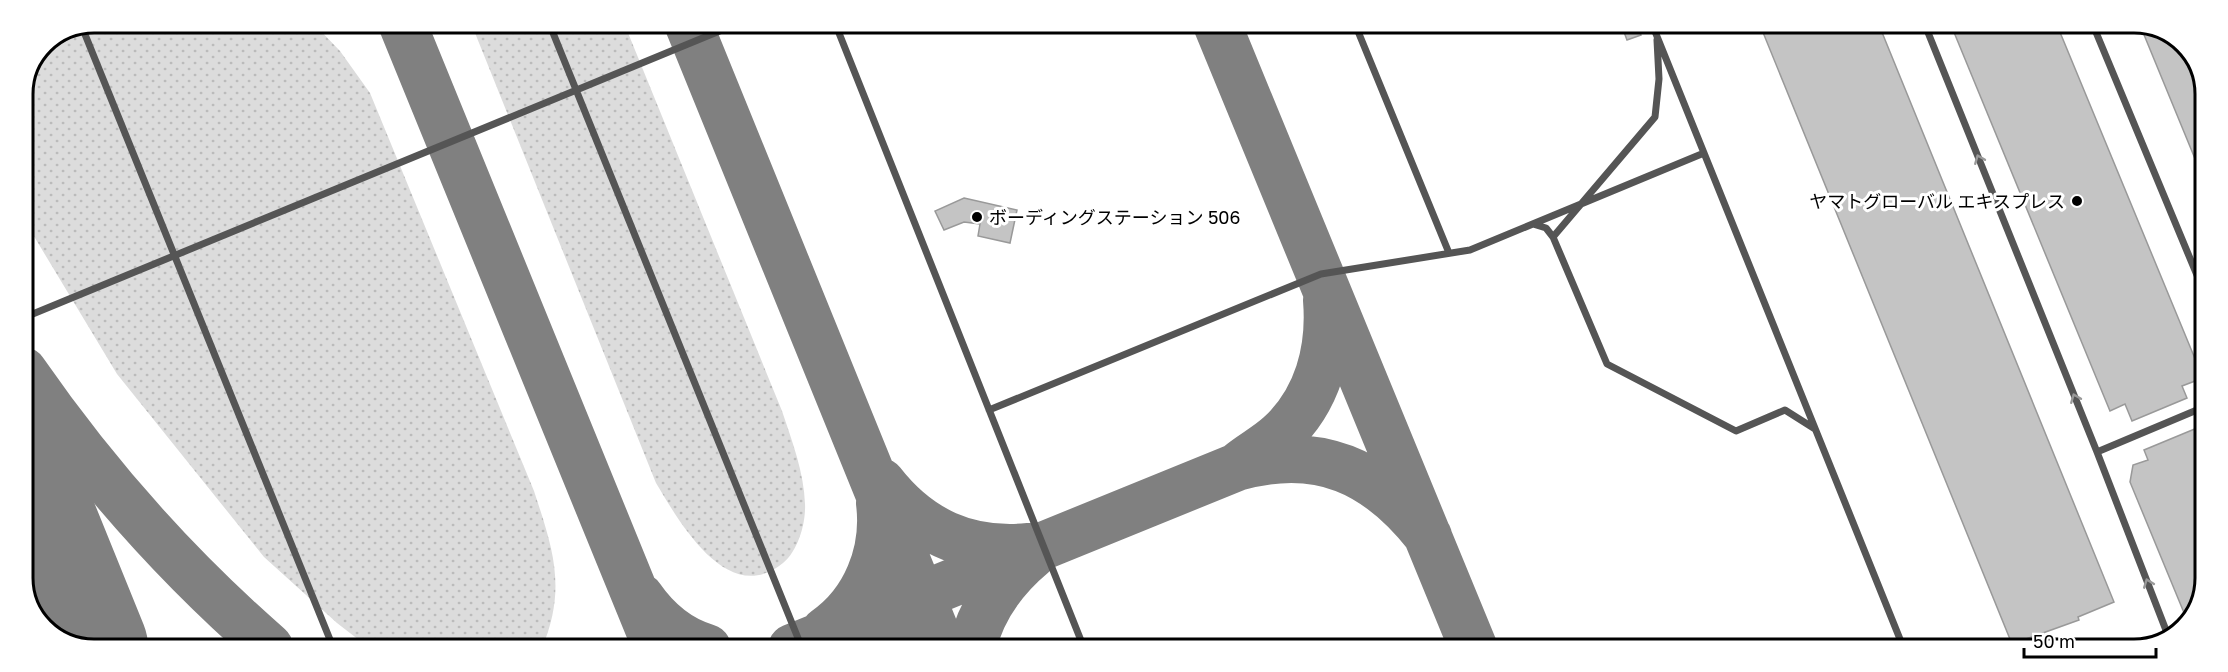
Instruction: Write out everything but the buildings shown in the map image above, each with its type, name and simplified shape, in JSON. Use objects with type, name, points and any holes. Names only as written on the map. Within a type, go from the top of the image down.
[{"type":"lane","points":[[553,33],[798,639]]},
{"type":"lane","points":[[33,314],[715,33]]},
{"type":"lane","points":[[839,33],[1080,639]]},
{"type":"lane","points":[[1360,33],[1449,253]]},
{"type":"lane","points":[[1927,33],[2097,452],[2166,630]]},
{"type":"lane","points":[[2096,33],[2195,270]]},
{"type":"lane","points":[[85,34],[330,639]]},
{"type":"lane","points":[[1656,34],[1900,639]]},
{"type":"lane","points":[[1553,237],[1654,117],[1659,79],[1656,34]]},
{"type":"lane","points":[[989,410],[1321,274],[1470,250],[1704,153]]},
{"type":"lane","points":[[1533,224],[1546,228],[1553,237],[1606,364],[1736,431],[1785,410],[1815,429]]},
{"type":"lane","points":[[2097,452],[2195,411]]},
{"type":"shaded area","points":[[323,33],[340,51],[370,93],[534,491],[547,532],[554,569],[554,606],[545,639],[358,639],[264,557],[117,374],[33,235],[33,94],[34,82],[43,60],[60,43],[82,34]]},
{"type":"shaded area","points":[[475,33],[628,33],[782,411],[797,457],[804,492],[804,520],[797,544],[783,563],[763,574],[743,575],[725,568],[708,555],[692,538],[656,483]]},
{"type":"taxiway","points":[[406,33],[653,639]]},
{"type":"taxiway","points":[[692,33],[938,639]]},
{"type":"taxiway","points":[[1221,33],[1470,639]]},
{"type":"taxiway","points":[[1238,466],[1280,435],[1293,421],[1313,390],[1327,337],[1327,300]]},
{"type":"taxiway","points":[[33,385],[78,445],[137,516],[201,584],[260,639]]},
{"type":"taxiway","points":[[814,639],[1237,467],[1267,461],[1294,459],[1344,468],[1367,480],[1388,495],[1409,513],[1428,536]]},
{"type":"taxiway","points":[[881,482],[912,514],[928,526],[946,535],[985,546],[1029,547]]},
{"type":"taxiway","points":[[825,631],[852,606],[870,575],[880,540],[880,503]]},
{"type":"taxiway","points":[[975,639],[987,608],[1003,584],[1033,554]]},
{"type":"taxiway","points":[[640,597],[653,614],[686,639]]},
{"type":"taxiway","points":[[831,637],[850,636],[878,639]]},
{"type":"runway","points":[[33,509],[85,638]]},
{"type":"place","name":"ヤマトグローバル エキスプレス","points":[[2077,201]]},
{"type":"place","name":"ボーディングステーション 506","points":[[977,217]]}]
